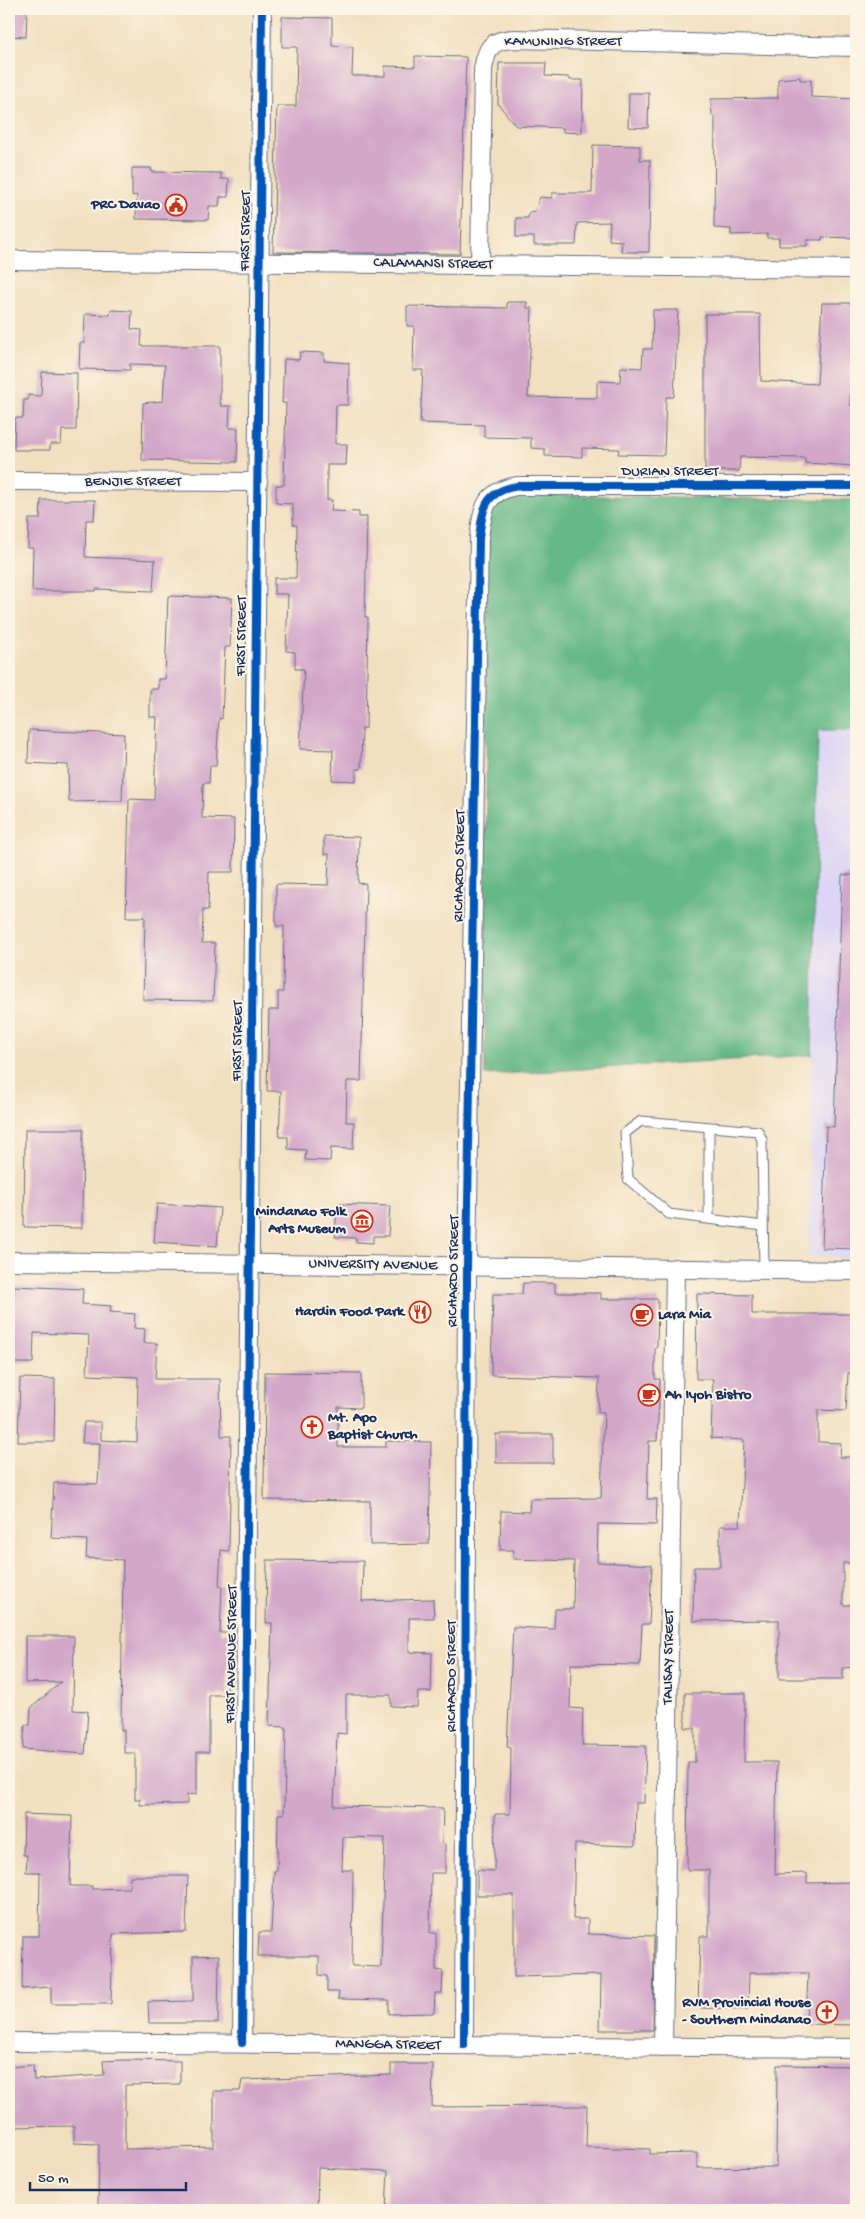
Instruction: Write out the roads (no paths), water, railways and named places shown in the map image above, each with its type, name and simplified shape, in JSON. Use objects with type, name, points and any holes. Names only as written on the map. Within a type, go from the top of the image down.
[{"type":"street","name":"FIRST STREET","points":[[250,1264],[262,9]]},
{"type":"street","name":"KAMUNING STREET","points":[[480,265],[483,69],[485,57],[491,45],[501,40],[514,39],[856,47]]},
{"type":"street","name":"CALAMANSI STREET","points":[[9,260],[856,268]]},
{"type":"street","name":"BENJIE STREET","points":[[9,481],[258,482]]},
{"type":"street","name":"DURIAN STREET","points":[[488,499],[500,489],[517,486],[856,486]]},
{"type":"street","name":"RICHARDO STREET","points":[[464,2046],[467,1266],[478,538],[482,516],[488,499]]},
{"type":"street","name":"UNIVERSITY AVENUE","points":[[9,1261],[856,1271]]},
{"type":"street","name":"FIRST AVENUE STREET","points":[[242,2044],[250,1264]]},
{"type":"street","name":"TALISAY STREET","points":[[663,2047],[675,1268]]},
{"type":"street","name":"MANGGA STREET","points":[[9,2042],[856,2048]]},
{"type":"lane","points":[[763,1226],[668,1214],[628,1179],[625,1134],[641,1121],[758,1131],[762,1140],[764,1270]]},
{"type":"lane","points":[[709,1127],[709,1219]]},
{"type":"place","name":"PRC Davao","points":[[176,205]]},
{"type":"place","name":"Mindanao Folk Arts Museum","points":[[362,1221]]},
{"type":"place","name":"Hardin Food Park","points":[[420,1312]]},
{"type":"place","name":"Lara Mia","points":[[642,1315]]},
{"type":"place","name":"Ah Iyoh Bistro","points":[[649,1395]]},
{"type":"place","name":"Mt. Apo Baptist Church","points":[[312,1427]]},
{"type":"place","name":"RVM Provincial House - Southern Mindanao","points":[[827,2012]]}]
